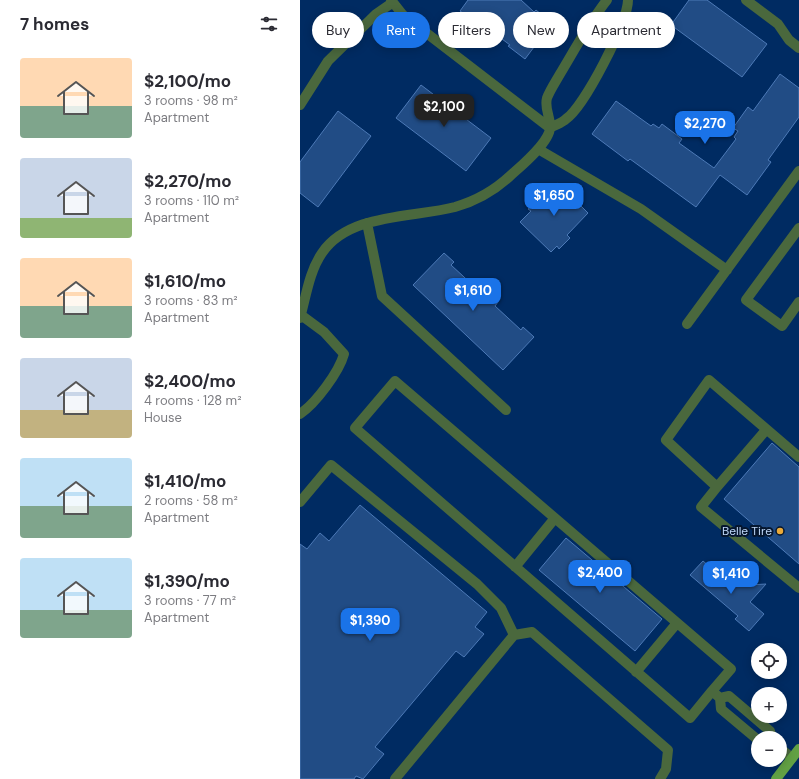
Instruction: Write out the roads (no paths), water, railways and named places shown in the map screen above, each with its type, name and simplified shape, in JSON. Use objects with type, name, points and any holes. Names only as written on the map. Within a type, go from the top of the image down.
[{"type":"main road","points":[[776,779],[799,749]]},
{"type":"lane","points":[[550,128],[546,112],[547,98],[588,26],[607,0]]},
{"type":"lane","points":[[300,414],[307,409],[333,376],[342,362],[344,354],[324,332],[300,317],[313,272],[322,254],[333,240],[351,228],[367,223],[456,206],[491,191],[510,176],[538,149],[550,128],[567,119],[576,108],[615,42],[628,8],[628,0]]},
{"type":"lane","points":[[746,0],[778,24],[789,40],[799,48]]},
{"type":"lane","points":[[300,105],[328,61],[391,1],[403,15],[550,128]]},
{"type":"lane","points":[[538,149],[641,209],[727,270]]},
{"type":"lane","points":[[687,324],[799,171]]},
{"type":"lane","points":[[367,223],[382,296],[506,410]]},
{"type":"lane","points":[[799,228],[796,239],[746,300],[782,326],[799,302]]},
{"type":"lane","points":[[717,487],[666,440],[709,380],[799,457]]},
{"type":"lane","points":[[395,381],[555,518],[730,669],[716,694],[690,718],[355,428],[395,381]]},
{"type":"lane","points":[[766,430],[700,507],[799,588]]},
{"type":"lane","points":[[300,502],[331,465],[477,584],[501,608],[514,635]]},
{"type":"lane","points":[[515,567],[555,518]]},
{"type":"lane","points":[[636,672],[677,623]]},
{"type":"lane","points":[[395,779],[514,635],[532,632],[668,750],[666,769],[660,779]]},
{"type":"lane","points":[[716,694],[729,696],[770,731]]},
{"type":"lane","points":[[716,694],[721,709],[751,734]]},
{"type":"lane","points":[[787,754],[792,758]]},
{"type":"place","name":"Belle Tire","points":[[780,531]]}]
